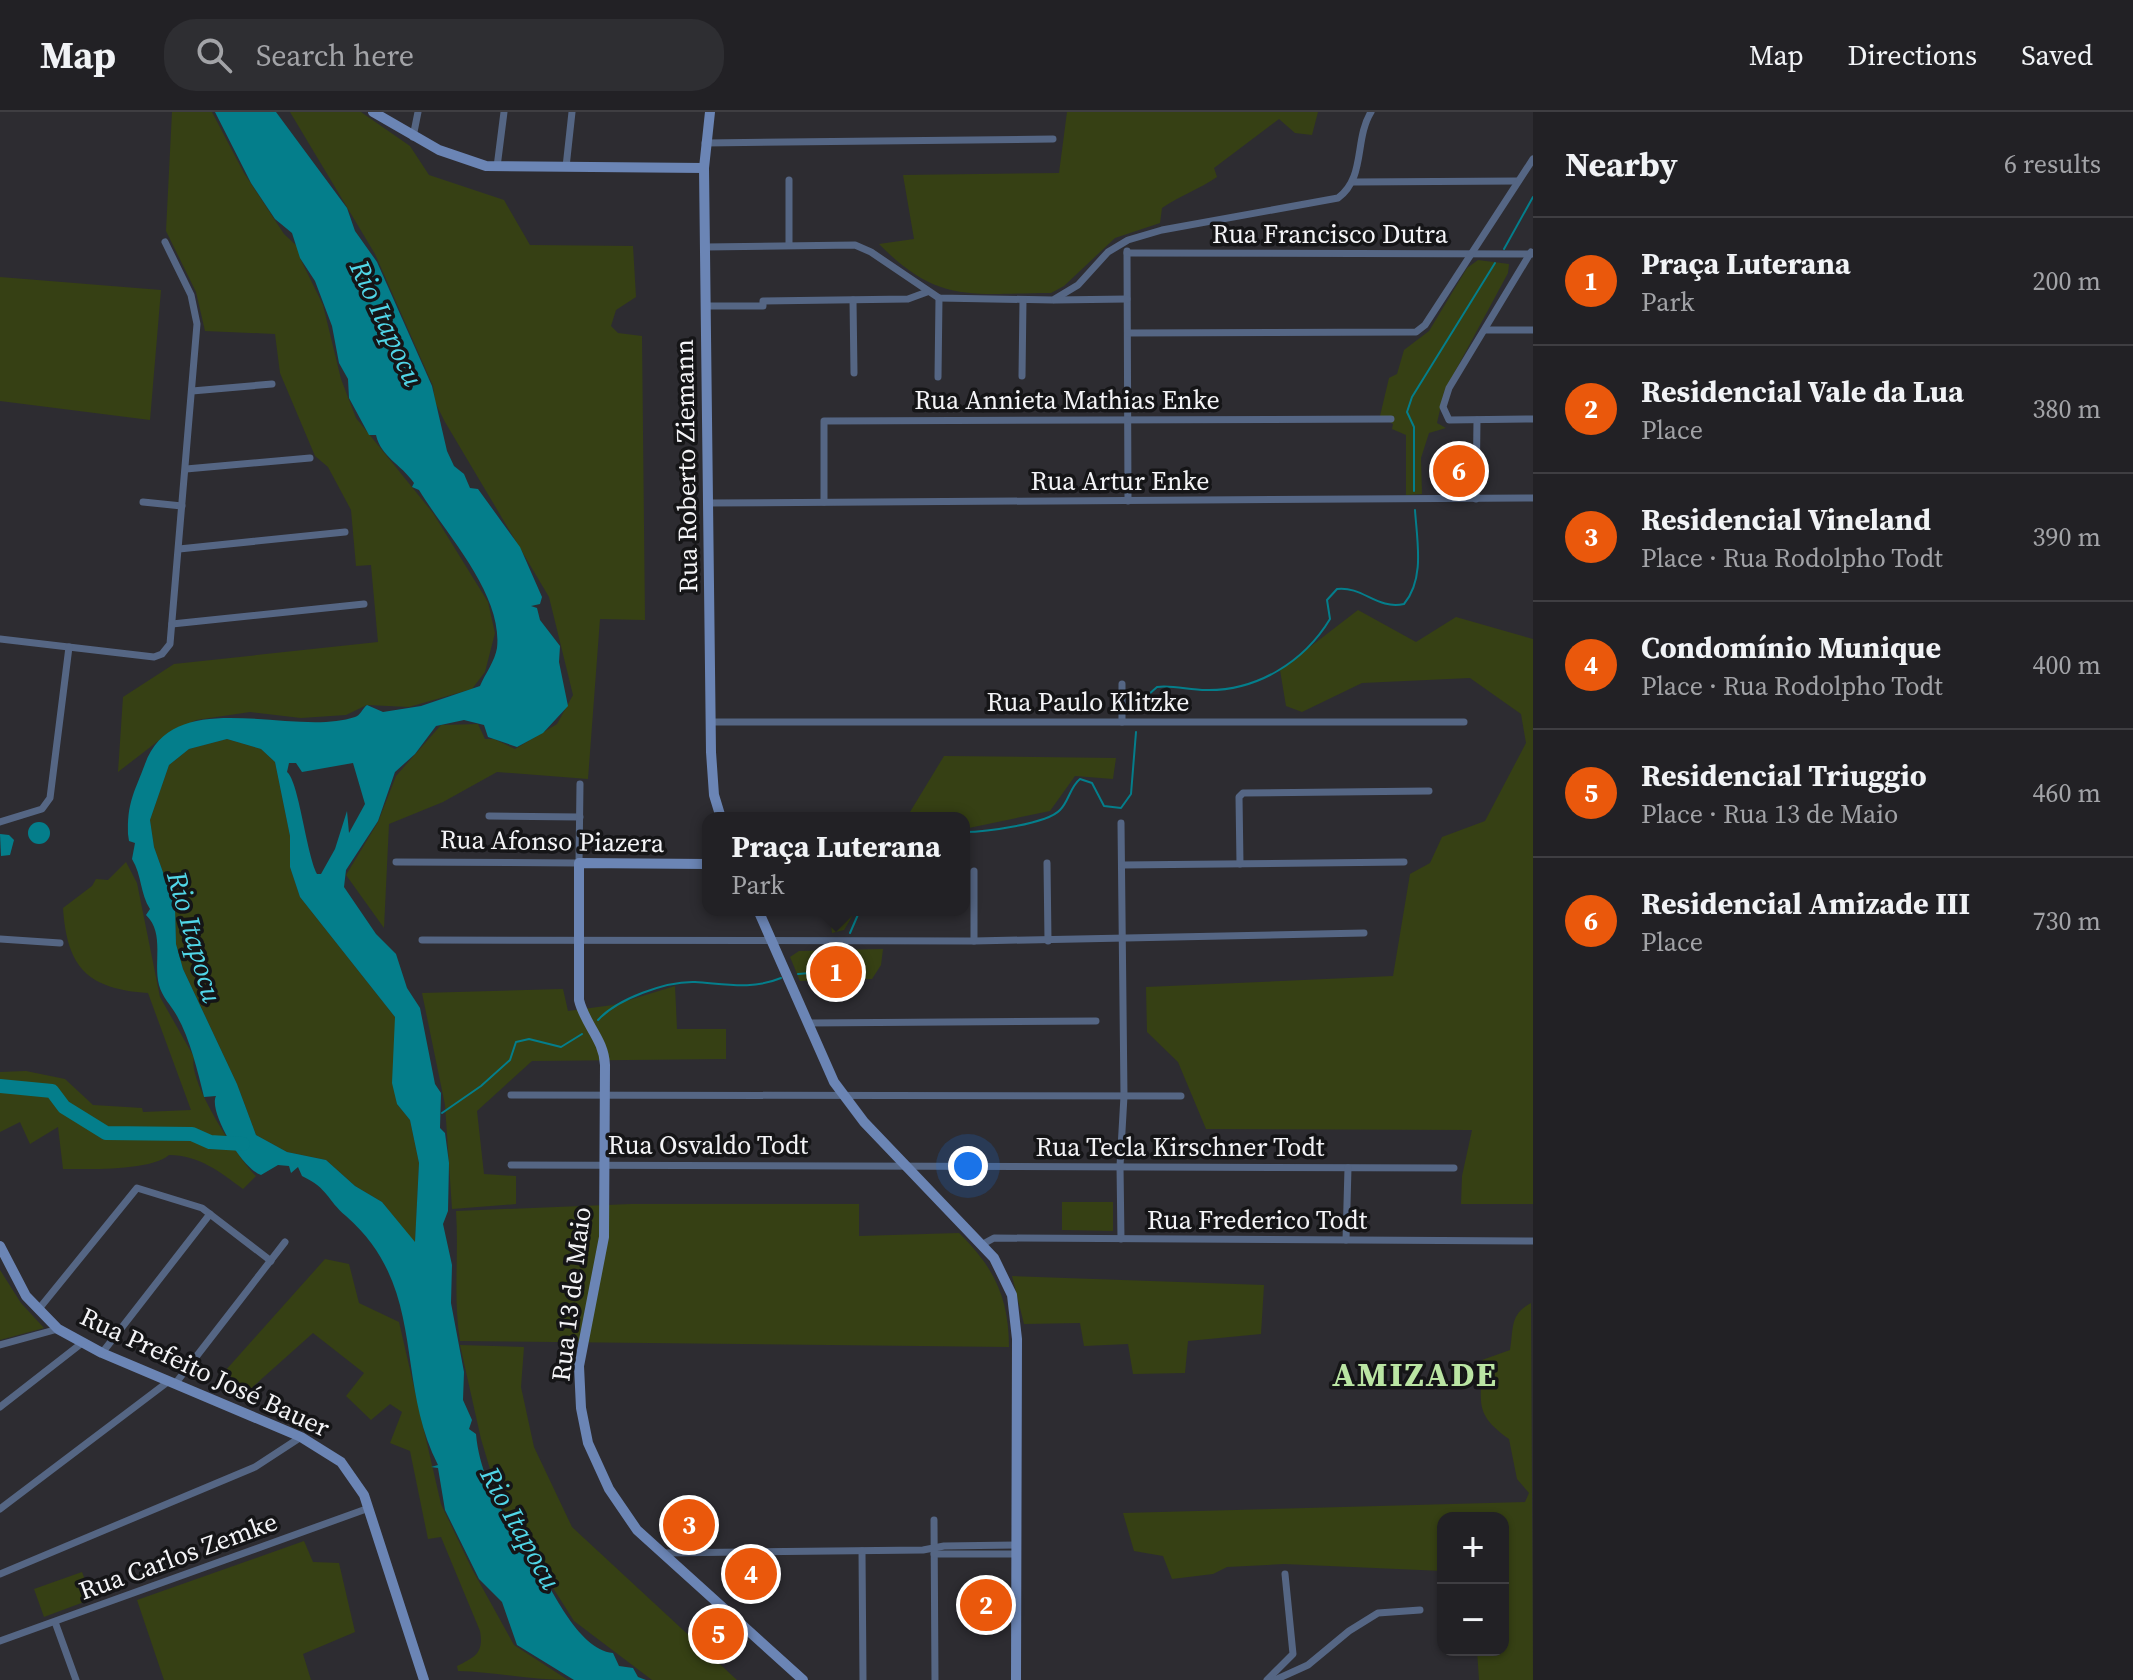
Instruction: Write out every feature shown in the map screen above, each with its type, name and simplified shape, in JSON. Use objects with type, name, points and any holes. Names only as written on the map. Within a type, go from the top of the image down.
[{"type":"main road","points":[[373,112],[448,154],[495,167],[704,168]]},
{"type":"main road","name":"Rua Roberto Ziemann","points":[[710,112],[704,168],[705,306],[713,780],[720,812]]},
{"type":"main road","name":"Rua Afonso Piazera","points":[[579,863],[702,864]]},
{"type":"main road","name":"Rua 13 de Maio","points":[[579,863],[579,1000],[603,1047],[605,1096],[604,1237],[580,1349],[581,1408],[591,1450],[609,1489],[631,1523],[803,1680]]},
{"type":"main road","points":[[761,916],[843,1096],[983,1244],[1005,1277],[1015,1310],[1016,1680]]},
{"type":"main road","name":"Rua Prefeito José Bauer","points":[[0,1246],[16,1282],[58,1329],[102,1353],[301,1437],[341,1462],[359,1485],[369,1508],[424,1680]]},
{"type":"street","points":[[413,137],[418,112]]},
{"type":"street","points":[[495,167],[502,112]]},
{"type":"street","points":[[566,167],[572,112]]},
{"type":"street","points":[[1053,300],[1078,285],[1115,246],[1128,240],[1162,230],[1330,202],[1347,191],[1354,182],[1362,133],[1371,112]]},
{"type":"street","points":[[705,143],[1053,139]]},
{"type":"street","points":[[1128,333],[1416,332],[1425,325],[1533,159]]},
{"type":"street","points":[[789,180],[789,245]]},
{"type":"street","points":[[1354,182],[1518,181]]},
{"type":"street","points":[[1128,240],[1128,501]]},
{"type":"street","points":[[0,639],[154,657],[162,654],[170,644],[196,312],[165,242]]},
{"type":"street","points":[[705,247],[789,245],[863,248],[939,298],[1127,299]]},
{"type":"street","name":"Rua Francisco Dutra","points":[[1127,253],[1532,253]]},
{"type":"street","points":[[1532,253],[1445,398],[1446,417],[1533,419]]},
{"type":"street","points":[[705,306],[763,306],[763,301],[908,299],[927,292]]},
{"type":"street","points":[[938,377],[939,298]]},
{"type":"street","points":[[853,300],[854,373]]},
{"type":"street","points":[[1022,376],[1023,300]]},
{"type":"street","points":[[1485,330],[1533,330]]},
{"type":"street","points":[[192,391],[272,384]]},
{"type":"street","name":"Rua Annieta Mathias Enke","points":[[824,502],[824,421],[1391,419]]},
{"type":"street","points":[[1476,499],[1477,420]]},
{"type":"street","points":[[186,469],[310,458]]},
{"type":"street","name":"Rua Artur Enke","points":[[708,503],[1533,498]]},
{"type":"street","points":[[143,502],[182,506]]},
{"type":"street","points":[[179,549],[345,532]]},
{"type":"street","points":[[172,624],[364,604]]},
{"type":"street","points":[[0,822],[42,809],[50,798],[69,647]]},
{"type":"street","points":[[1122,684],[1122,722]]},
{"type":"street","name":"Rua Paulo Klitzke","points":[[712,722],[1464,722]]},
{"type":"street","name":"Rua 13 de Maio","points":[[579,863],[580,784]]},
{"type":"street","points":[[1240,864],[1239,797],[1243,793],[1429,791]]},
{"type":"street","points":[[489,818],[580,819]]},
{"type":"street","points":[[1121,823],[1124,1096],[1120,1166],[1121,1239]]},
{"type":"street","name":"Rua Afonso Piazera","points":[[396,862],[579,863]]},
{"type":"street","points":[[1122,865],[1404,862]]},
{"type":"street","points":[[1047,863],[1048,941]]},
{"type":"street","points":[[974,871],[974,941]]},
{"type":"street","points":[[422,940],[773,943],[1048,941],[1364,933]]},
{"type":"street","points":[[0,939],[60,943]]},
{"type":"street","points":[[808,1023],[1096,1021]]},
{"type":"street","points":[[511,1095],[1181,1096]]},
{"type":"street","name":"Rua Osvaldo Todt","points":[[511,1165],[905,1165]]},
{"type":"street","name":"Rua Tecla Kirschner Todt","points":[[905,1165],[1454,1168]]},
{"type":"street","points":[[1346,1240],[1348,1168]]},
{"type":"street","points":[[38,1310],[137,1188],[175,1198],[210,1214],[271,1261]]},
{"type":"street","points":[[102,1353],[210,1214]]},
{"type":"street","name":"Rua Frederico Todt","points":[[983,1244],[994,1238],[1533,1241]]},
{"type":"street","points":[[0,1509],[172,1383],[285,1242]]},
{"type":"street","points":[[0,1345],[58,1329]]},
{"type":"street","points":[[0,1407],[82,1343]]},
{"type":"street","points":[[0,1574],[255,1467],[301,1437]]},
{"type":"street","name":"Rua Carlos Zemke","points":[[0,1641],[369,1508]]},
{"type":"street","points":[[934,1520],[935,1680]]},
{"type":"street","points":[[661,1553],[1016,1550]]},
{"type":"street","points":[[862,1551],[863,1680]]},
{"type":"street","points":[[1267,1680],[1293,1654],[1285,1574]]},
{"type":"street","points":[[1275,1680],[1308,1665],[1378,1613],[1420,1610]]},
{"type":"street","points":[[55,1622],[76,1680]]},
{"type":"green space","points":[[172,112],[212,112],[244,173],[284,234],[298,247],[300,258],[323,305],[341,379],[356,418],[433,513],[488,602],[495,633],[485,672],[472,689],[409,707],[367,705],[346,715],[301,718],[250,712],[196,720],[166,735],[118,772],[123,697],[174,664],[378,642],[371,565],[356,566],[351,510],[328,467],[315,456],[280,373],[275,334],[205,331],[196,292],[166,231]]},
{"type":"green space","points":[[290,112],[361,112],[410,146],[429,175],[504,200],[530,245],[633,246],[636,297],[616,310],[611,326],[618,333],[642,336],[645,620],[600,619],[588,779],[497,772],[443,802],[389,824],[384,928],[346,875],[378,822],[396,776],[441,725],[478,724],[485,739],[494,739],[515,749],[557,724],[573,695],[549,597],[445,422],[435,402],[433,386],[375,254]]},
{"type":"green space","points":[[1067,112],[1318,112],[1312,135],[1295,133],[1279,119],[1214,168],[1217,177],[1162,208],[1160,223],[1115,238],[1064,286],[1051,293],[978,294],[939,286],[900,264],[879,244],[914,239],[903,175],[1059,173]]},
{"type":"green space","points":[[1478,260],[1509,264],[1508,273],[1444,392],[1437,423],[1446,428],[1429,433],[1421,458],[1422,494],[1406,495],[1406,435],[1392,429],[1393,424],[1380,416],[1389,378],[1397,374],[1404,350],[1429,331],[1467,268]]},
{"type":"green space","points":[[0,277],[161,290],[150,420],[0,401]]},
{"type":"green space","points":[[1358,610],[1416,642],[1456,617],[1533,639],[1533,1204],[1461,1204],[1462,1176],[1472,1130],[1206,1129],[1178,1062],[1147,1032],[1146,987],[1393,976],[1410,874],[1430,863],[1442,837],[1485,821],[1526,743],[1521,714],[1470,678],[1362,683],[1302,712],[1286,706],[1280,670]]},
{"type":"green space","points":[[227,739],[261,749],[275,762],[290,836],[290,867],[300,897],[395,1017],[397,1104],[410,1120],[419,1163],[415,1244],[382,1202],[355,1186],[326,1160],[287,1152],[256,1135],[237,1084],[183,969],[176,944],[175,906],[154,847],[150,820],[169,765],[189,749]]},
{"type":"green space","points":[[944,756],[1116,758],[1113,779],[1075,776],[1050,811],[970,828],[970,812],[910,812]]},
{"type":"green space","points":[[126,862],[137,883],[160,997],[194,1057],[198,1083],[206,1100],[227,1137],[256,1176],[243,1189],[209,1166],[180,1156],[169,1155],[134,1166],[63,1169],[58,1127],[30,1144],[20,1122],[0,1132],[0,1072],[26,1071],[65,1079],[93,1105],[142,1108],[143,1112],[191,1110],[148,993],[110,986],[84,972],[76,960],[65,929],[63,908],[92,886],[96,879],[108,880]]},
{"type":"green space","points":[[830,916],[852,916],[844,930],[832,933]]},
{"type":"green space","points":[[883,949],[881,965],[872,979],[800,981],[790,957],[799,951]]},
{"type":"green space","points":[[675,986],[677,1029],[726,1029],[726,1059],[532,1061],[477,1111],[484,1174],[516,1176],[516,1204],[452,1209],[445,1105],[422,993],[563,989],[568,1011],[613,1005]]},
{"type":"green space","points":[[1062,1202],[1113,1202],[1113,1231],[1062,1230]]},
{"type":"green space","points":[[631,1204],[859,1204],[859,1236],[959,1233],[982,1258],[997,1284],[1006,1313],[1009,1347],[460,1341],[456,1211]]},
{"type":"green space","points":[[325,1259],[349,1264],[359,1303],[399,1322],[441,1504],[514,1645],[568,1680],[458,1671],[457,1666],[473,1657],[479,1649],[480,1631],[441,1537],[428,1539],[410,1451],[390,1443],[402,1412],[390,1404],[371,1420],[346,1396],[364,1373],[313,1333],[247,1392],[225,1371]]},
{"type":"green space","points":[[0,1270],[21,1303],[44,1328],[0,1340]]},
{"type":"green space","points":[[1012,1276],[1264,1285],[1261,1334],[1188,1341],[1185,1373],[1133,1374],[1128,1344],[1084,1346],[1080,1323],[1024,1324]]},
{"type":"green space","points":[[1531,1303],[1533,1680],[1479,1680],[1477,1656],[1509,1656],[1509,1512],[1437,1512],[1437,1571],[1284,1564],[1227,1567],[1213,1574],[1172,1579],[1163,1556],[1134,1551],[1123,1513],[1525,1502],[1529,1493],[1517,1479],[1509,1439],[1484,1414],[1481,1386],[1482,1360],[1510,1350],[1516,1318]]},
{"type":"green space","points":[[460,1345],[524,1347],[521,1387],[534,1447],[572,1527],[737,1680],[652,1680],[574,1621],[501,1506],[481,1439]]},
{"type":"green space","points":[[304,1541],[313,1562],[339,1563],[355,1632],[303,1654],[311,1680],[164,1680],[137,1600]]},
{"type":"green space","points":[[82,1572],[92,1599],[44,1617],[34,1589]]},
{"type":"water","name":"Rio Itapocu","points":[[215,112],[276,112],[347,208],[355,231],[377,262],[432,386],[447,451],[454,466],[464,474],[470,488],[478,489],[520,547],[542,597],[540,604],[531,606],[537,608],[540,620],[560,646],[559,662],[568,706],[543,733],[517,747],[488,737],[484,725],[464,720],[436,726],[415,754],[395,772],[378,821],[346,870],[344,887],[376,934],[396,954],[407,988],[420,1008],[435,1084],[441,1093],[440,1128],[445,1133],[449,1163],[448,1211],[443,1224],[452,1265],[451,1303],[464,1372],[463,1400],[472,1420],[469,1429],[476,1434],[489,1484],[504,1514],[576,1628],[588,1641],[613,1653],[619,1666],[633,1668],[638,1677],[646,1680],[574,1680],[517,1645],[502,1602],[479,1579],[445,1510],[438,1468],[431,1467],[438,1465],[417,1400],[400,1303],[389,1273],[372,1244],[323,1190],[302,1176],[298,1167],[291,1173],[289,1166],[278,1165],[261,1175],[236,1151],[217,1114],[216,1096],[204,1097],[186,1035],[159,985],[157,939],[152,922],[146,915],[150,909],[132,859],[135,843],[129,841],[128,823],[130,805],[145,764],[160,740],[181,725],[208,719],[329,722],[357,716],[367,705],[383,712],[421,706],[480,686],[497,648],[496,627],[482,586],[419,490],[412,487],[414,483],[409,476],[382,449],[376,435],[369,435],[349,398],[348,379],[339,363],[332,326],[315,281],[300,258],[292,233],[275,219],[251,183]],"holes":[[[227,739],[261,749],[275,762],[290,836],[290,867],[300,897],[395,1017],[392,1083],[397,1104],[410,1120],[419,1163],[415,1242],[382,1202],[355,1186],[326,1160],[287,1152],[256,1135],[237,1084],[183,969],[176,944],[175,906],[154,847],[150,820],[169,765],[189,749]],[[289,763],[296,763],[302,772],[353,763],[365,804],[349,833],[347,811],[335,849],[321,874],[317,874],[313,864],[295,789],[287,772]]]},
{"type":"water","points":[[39,822],[47,825],[50,833],[47,841],[39,844],[31,841],[28,833],[31,825]]},
{"type":"water","points":[[0,834],[9,835],[14,840],[10,855],[1,856]]},
{"type":"waterway","points":[[1504,249],[1533,197]]},
{"type":"waterway","points":[[1414,491],[1414,427],[1407,412],[1412,397],[1495,263]]},
{"type":"waterway","points":[[1138,713],[1139,703],[1157,687],[1225,689],[1277,671],[1307,648],[1330,619],[1327,600],[1337,589],[1355,591],[1386,604],[1404,604],[1411,594],[1417,571],[1415,510]]},
{"type":"waterway","points":[[970,832],[1015,826],[1053,815],[1060,810],[1080,779],[1092,783],[1104,806],[1121,808],[1131,794],[1136,732]]},
{"type":"waterway","points":[[850,933],[857,916]]},
{"type":"waterway","points":[[798,974],[834,971],[848,956]]},
{"type":"waterway","points":[[598,1020],[629,998],[683,982],[749,985],[781,978]]},
{"type":"waterway","points":[[442,1113],[481,1086],[510,1060],[516,1042],[529,1039],[561,1047],[582,1034]]},
{"type":"waterway","points":[[0,1086],[52,1091],[64,1107],[106,1133],[192,1134],[210,1142],[243,1144]]},
{"type":"place","name":"Residencial Amizade III","points":[[1459,471]]},
{"type":"place","name":"Praça Luterana","points":[[836,972]]},
{"type":"place","name":"Residencial Vineland","points":[[689,1525]]},
{"type":"place","name":"Condomínio Munique","points":[[751,1574]]},
{"type":"place","name":"Residencial Vale da Lua","points":[[986,1605]]},
{"type":"place","name":"Residencial Triuggio","points":[[718,1634]]},
{"type":"district","name":"AMIZADE","points":[[1415,1374]]}]
